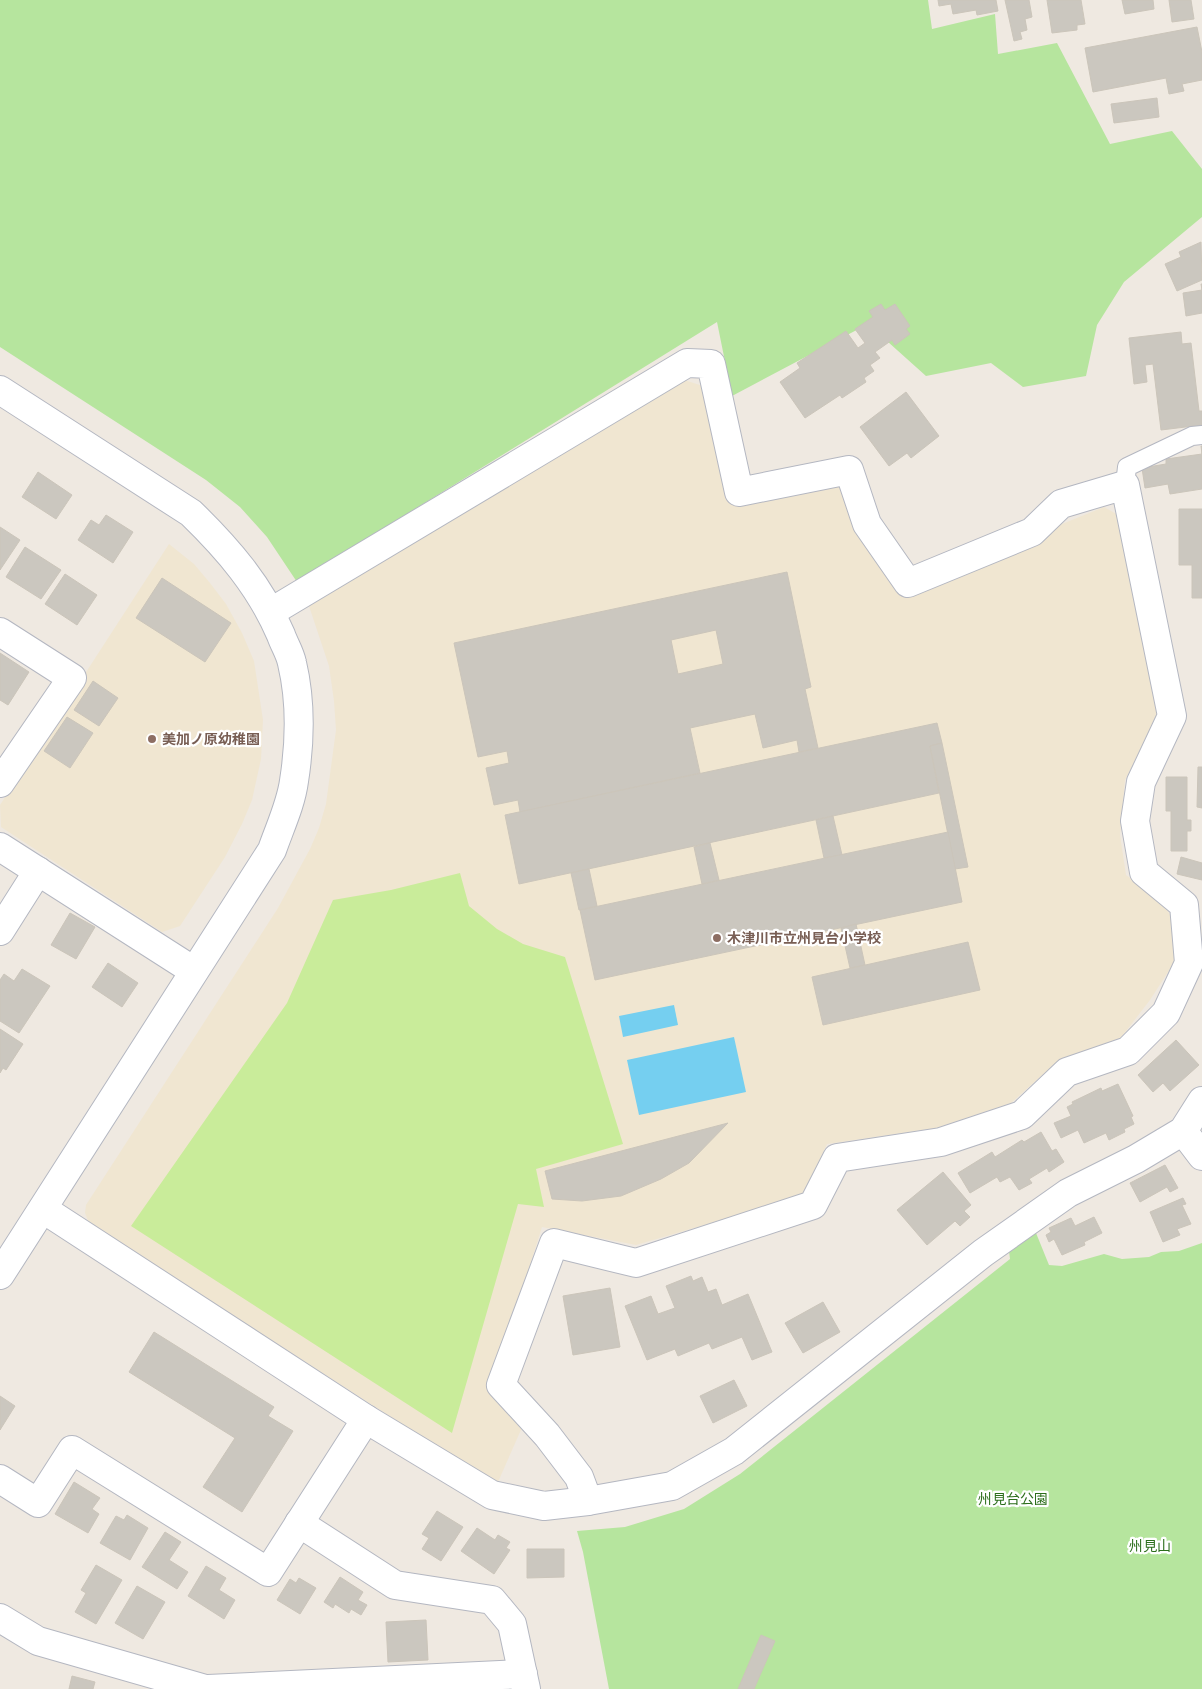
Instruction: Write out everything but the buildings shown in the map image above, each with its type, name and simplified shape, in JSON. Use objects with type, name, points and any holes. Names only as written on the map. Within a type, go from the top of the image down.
[{"type":"street","points":[[271,612],[687,363],[711,364],[739,492],[849,470],[867,524],[908,583],[1032,532],[1061,504],[1124,485],[1172,716],[1140,782],[1135,821],[1144,872],[1184,905],[1189,963],[1166,1013],[1128,1052],[1067,1072],[1022,1115],[941,1142],[837,1158],[813,1205],[636,1263],[554,1243],[501,1386],[547,1435],[579,1477],[588,1501]]},
{"type":"street","points":[[0,390],[191,513],[217,538],[240,565],[271,612],[292,662],[298,705],[298,742],[294,782],[286,813],[272,850],[0,1275]]},
{"type":"street","points":[[0,632],[72,678],[0,783]]},
{"type":"street","points":[[0,847],[194,971]]},
{"type":"street","points":[[0,931],[38,871]]},
{"type":"street","points":[[43,1209],[366,1419],[492,1495],[544,1506],[588,1501],[672,1486],[734,1451],[983,1254],[1052,1204],[1068,1193],[1136,1159],[1183,1131],[1202,1101]]},
{"type":"street","points":[[1183,1131],[1202,1156]]},
{"type":"street","points":[[0,1479],[38,1502],[72,1450],[268,1572],[366,1419]]},
{"type":"street","points":[[0,1618],[38,1641],[207,1689],[524,1681],[512,1624],[492,1600],[395,1585],[299,1523]]},
{"type":"lane","points":[[1124,485],[1127,467],[1192,436],[1202,436]]},
{"type":"shaded area","name":"木津川市立州見台小学校","points":[[678,378],[709,388],[728,500],[828,480],[843,489],[856,519],[902,597],[1034,543],[1057,526],[1104,507],[1120,516],[1159,713],[1125,780],[1120,835],[1126,875],[1162,902],[1174,921],[1179,955],[1150,1000],[1116,1044],[1058,1061],[1011,1103],[936,1128],[827,1144],[803,1196],[636,1245],[542,1227],[492,1387],[524,1423],[498,1482],[453,1457],[89,1223],[85,1213],[86,1205],[278,908],[310,849],[319,828],[326,804],[336,730],[329,666],[307,600]]},
{"type":"shaded area","name":"美加ノ原幼稚園","points":[[169,544],[194,564],[210,583],[226,604],[242,633],[254,661],[263,720],[261,759],[252,800],[242,824],[225,857],[180,926],[162,932],[1,827],[0,805]]},
{"type":"green space","points":[[0,0],[928,0],[932,29],[995,14],[998,54],[1057,43],[1110,144],[1172,131],[1202,169],[1202,217],[1124,282],[1097,325],[1086,376],[1023,387],[991,363],[926,376],[868,324],[732,396],[717,322],[297,582],[267,537],[240,507],[206,480],[0,347]]},
{"type":"green space","points":[[460,873],[469,906],[497,929],[523,944],[565,957],[623,1144],[536,1169],[544,1207],[518,1204],[452,1433],[131,1226],[287,1003],[333,900],[391,890]]},
{"type":"green space","name":"州見台公園","points":[[1036,1233],[1049,1265],[1062,1266],[1104,1254],[1122,1259],[1149,1257],[1161,1252],[1179,1251],[1202,1243],[1202,1689],[609,1689],[583,1552],[577,1531],[625,1527],[684,1509],[740,1474],[1010,1259],[1009,1251]]},
{"type":"water","points":[[674,1005],[678,1025],[623,1037],[619,1016]]},
{"type":"water","points":[[734,1037],[746,1092],[639,1115],[627,1060]]},
{"type":"place","name":"美加ノ原幼稚園","points":[[152,739]]},
{"type":"place","name":"木津川市立州見台小学校","points":[[717,938]]},
{"type":"park label","name":"州見山","points":[[1150,1546]]}]
